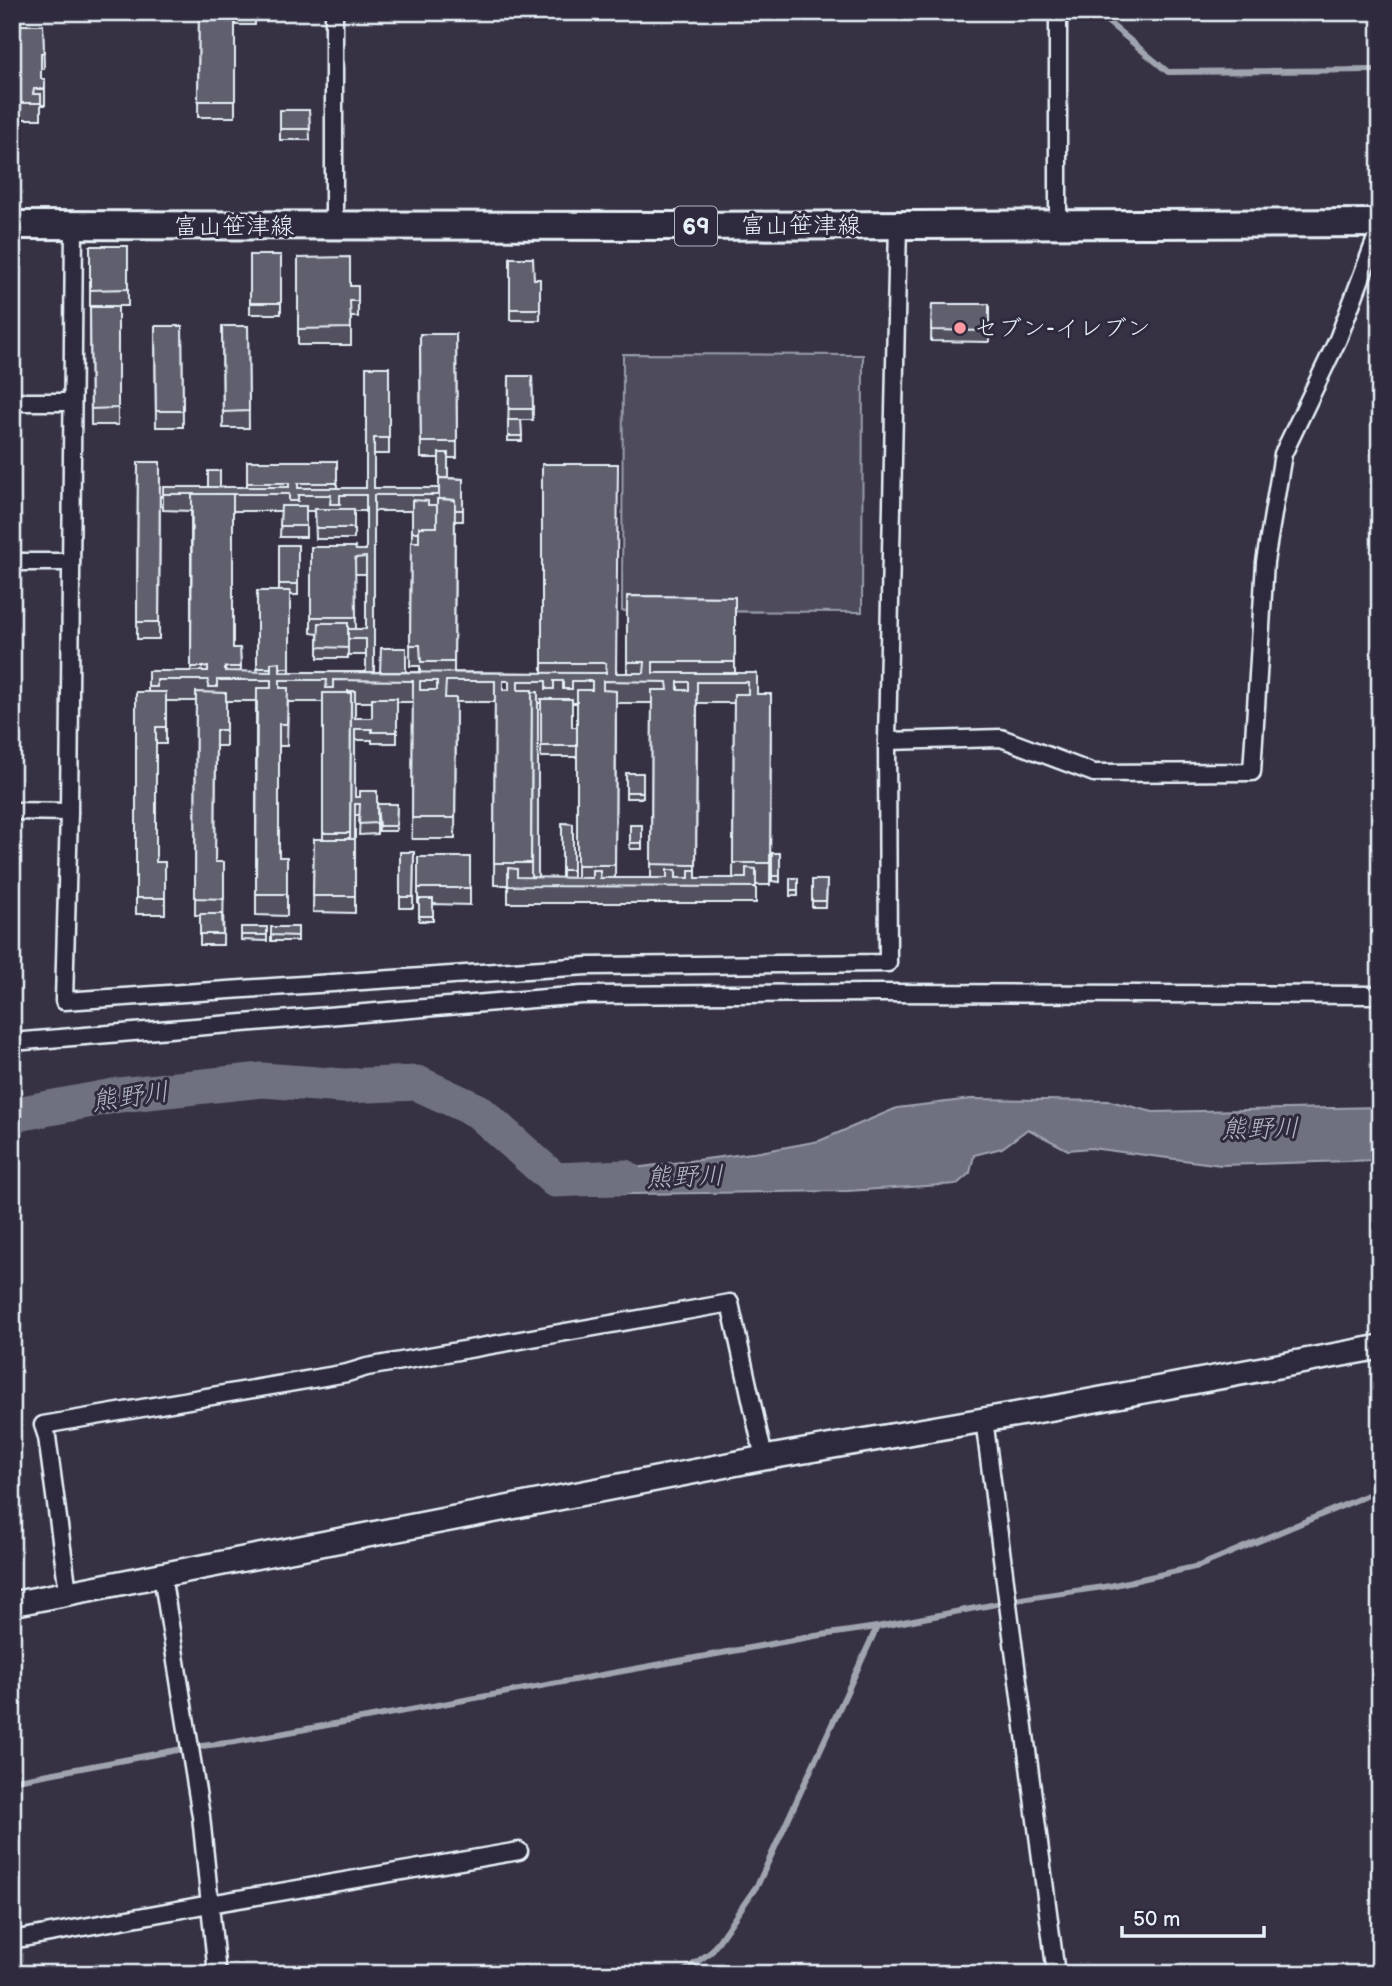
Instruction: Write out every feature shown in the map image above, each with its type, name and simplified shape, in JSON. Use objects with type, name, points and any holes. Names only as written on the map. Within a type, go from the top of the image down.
[{"type":"main road","name":"富山笹津線","points":[[12,225],[1380,223]]},
{"type":"street","points":[[334,12],[334,226]]},
{"type":"street","points":[[1058,12],[1058,224]]},
{"type":"street","points":[[74,225],[69,812],[64,1001],[587,966],[888,963],[887,741],[898,224]]},
{"type":"street","points":[[887,741],[1001,738],[1094,773],[1252,772],[1265,562],[1283,454],[1338,339],[1380,228]]},
{"type":"street","points":[[12,402],[72,402]]},
{"type":"street","points":[[12,562],[71,562]]},
{"type":"street","points":[[12,811],[69,812]]},
{"type":"street","points":[[12,1042],[582,995],[1380,995]]},
{"type":"street","points":[[68,1592],[47,1437],[43,1425],[348,1373],[366,1367],[730,1303],[764,1458]]},
{"type":"street","points":[[12,1604],[764,1458],[1380,1347]]},
{"type":"street","points":[[984,1419],[1056,1974]]},
{"type":"street","points":[[162,1575],[201,1816],[218,1974]]},
{"type":"street","points":[[12,1940],[519,1851]]},
{"type":"shaded area","points":[[623,354],[863,355],[862,612],[622,611]]},
{"type":"water","points":[[971,1099],[1110,1101],[1153,1112],[1380,1107],[1380,1160],[1221,1165],[1091,1148],[1068,1150],[1028,1129],[1002,1148],[974,1155],[970,1173],[957,1184],[847,1191],[568,1195],[579,1175],[760,1152],[819,1141],[897,1108]]},
{"type":"building","points":[[199,12],[235,12],[235,101],[198,101]]},
{"type":"building","points":[[235,12],[255,12],[255,20],[235,20]]},
{"type":"building","points":[[12,25],[43,25],[41,79],[45,79],[45,89],[34,89],[33,94],[41,94],[41,103],[12,103]]},
{"type":"building","points":[[280,110],[309,110],[310,129],[280,129]]},
{"type":"building","points":[[90,246],[128,246],[128,289],[90,290]]},
{"type":"building","points":[[250,255],[281,255],[281,303],[250,303]]},
{"type":"building","points":[[350,257],[350,286],[358,286],[358,301],[350,301],[351,328],[298,329],[298,258]]},
{"type":"building","points":[[510,258],[533,258],[534,279],[540,279],[540,309],[510,309]]},
{"type":"building","points":[[932,304],[989,304],[989,331],[931,330]]},
{"type":"building","points":[[90,307],[118,307],[118,408],[91,409]]},
{"type":"building","points":[[155,326],[182,326],[183,411],[156,411]]},
{"type":"building","points":[[222,326],[248,326],[249,411],[223,412]]},
{"type":"building","points":[[420,334],[456,334],[457,442],[421,442]]},
{"type":"building","points":[[366,367],[389,367],[389,438],[374,438],[374,488],[439,488],[439,495],[374,495],[374,672],[366,672],[366,639],[348,639],[348,629],[366,629],[366,557],[355,558],[356,617],[311,617],[311,547],[355,547],[356,550],[366,550],[366,495],[340,495],[340,504],[330,504],[331,495],[298,495],[298,501],[289,501],[289,494],[163,494],[163,487],[289,487],[289,483],[247,483],[247,461],[337,461],[337,483],[298,483],[298,488],[366,488]]},
{"type":"building","points":[[509,376],[532,376],[533,409],[509,409]]},
{"type":"building","points":[[508,420],[521,420],[522,436],[508,436]]},
{"type":"building","points":[[439,453],[448,453],[448,478],[439,478]]},
{"type":"building","points":[[138,462],[160,462],[159,622],[137,622]]},
{"type":"building","points":[[542,464],[618,464],[616,673],[644,673],[645,662],[627,662],[627,596],[735,597],[735,662],[653,662],[653,673],[757,673],[757,694],[771,694],[770,863],[733,863],[734,694],[748,694],[748,682],[697,682],[696,865],[689,865],[651,864],[652,690],[668,690],[667,682],[603,681],[603,690],[616,691],[615,865],[577,865],[577,690],[592,690],[592,681],[572,681],[572,689],[563,689],[563,681],[554,681],[554,689],[546,689],[546,681],[518,681],[518,690],[532,690],[531,863],[494,863],[495,681],[446,681],[445,698],[456,698],[455,818],[412,818],[413,681],[333,680],[333,688],[326,688],[327,680],[280,680],[280,688],[288,688],[287,724],[279,724],[279,857],[287,857],[287,894],[256,894],[257,688],[271,688],[271,680],[217,680],[217,687],[208,687],[208,680],[157,680],[157,687],[148,687],[148,671],[208,671],[208,667],[191,667],[192,494],[233,494],[233,648],[240,648],[241,667],[225,667],[225,671],[271,672],[271,663],[280,662],[280,672],[606,673],[606,663],[542,663]],"holes":[[[420,681],[437,681],[437,690],[420,690]],[[503,681],[509,681],[509,690],[503,690]],[[678,682],[689,682],[689,690],[678,690]]]},
{"type":"building","points":[[208,471],[220,471],[220,487],[208,487]]},
{"type":"building","points":[[439,478],[463,479],[463,510],[455,510],[455,500],[439,499]]},
{"type":"building","points":[[437,499],[455,500],[454,662],[421,662],[420,645],[410,645],[411,542],[419,542],[419,527],[437,527]]},
{"type":"building","points":[[412,500],[428,501],[428,505],[437,505],[437,527],[419,527],[419,532],[412,532]]},
{"type":"building","points":[[281,506],[306,506],[306,526],[280,526]]},
{"type":"building","points":[[315,509],[354,509],[354,528],[316,528]]},
{"type":"building","points":[[279,545],[298,545],[298,584],[279,584]]},
{"type":"building","points":[[257,591],[290,591],[290,668],[280,668],[280,662],[271,663],[271,668],[257,668]]},
{"type":"building","points":[[319,623],[348,623],[348,648],[318,647]]},
{"type":"building","points":[[381,648],[406,648],[406,672],[380,672]]},
{"type":"building","points":[[348,691],[355,691],[355,718],[372,718],[372,698],[397,698],[397,732],[355,729],[355,797],[360,797],[360,791],[377,791],[377,823],[359,824],[360,804],[355,804],[355,839],[348,839],[351,693]]},
{"type":"building","points":[[136,692],[166,692],[166,727],[156,727],[156,862],[165,862],[165,898],[136,898]]},
{"type":"building","points":[[196,692],[226,693],[226,730],[216,730],[215,862],[224,862],[224,899],[195,898]]},
{"type":"building","points":[[532,692],[538,692],[538,878],[531,878]]},
{"type":"building","points":[[323,693],[351,693],[350,833],[323,833]]},
{"type":"building","points":[[541,699],[572,699],[572,727],[577,727],[577,746],[541,746]]},
{"type":"building","points":[[626,773],[643,773],[643,792],[626,792]]},
{"type":"building","points":[[377,804],[397,804],[396,826],[379,826]]},
{"type":"building","points":[[562,823],[573,824],[573,870],[562,870]]},
{"type":"building","points":[[630,825],[642,825],[642,843],[630,843]]},
{"type":"building","points":[[314,839],[355,839],[355,896],[313,896]]},
{"type":"building","points":[[400,852],[414,852],[413,897],[400,897]]},
{"type":"building","points":[[772,853],[780,853],[780,876],[772,876]]},
{"type":"building","points":[[418,857],[470,857],[470,888],[418,888]]},
{"type":"building","points":[[508,868],[517,869],[517,877],[592,878],[592,870],[600,870],[600,878],[667,878],[667,870],[676,870],[676,878],[689,878],[689,870],[696,870],[696,878],[746,878],[746,868],[756,869],[756,887],[508,886]]},
{"type":"building","points":[[790,878],[798,878],[798,890],[790,890]]},
{"type":"building","points":[[812,880],[827,880],[826,901],[812,901]]},
{"type":"building","points":[[419,899],[433,899],[433,916],[419,916]]},
{"type":"building","points":[[200,914],[222,914],[223,934],[200,934]]},
{"type":"building","points":[[241,927],[267,927],[267,935],[241,935]]},
{"type":"building","points":[[271,927],[298,927],[298,936],[271,935]]},
{"type":"waterway","points":[[1096,12],[1168,72],[1380,70]]},
{"type":"waterway","name":"熊野川","points":[[12,1115],[119,1095],[262,1080],[344,1086],[417,1083],[478,1111],[555,1180],[625,1177]]},
{"type":"waterway","points":[[12,1781],[1027,1598],[1110,1586],[1199,1566],[1380,1490]]},
{"type":"waterway","points":[[680,1974],[711,1952],[758,1884],[877,1627]]},
{"type":"place","name":"セブン-イレブン","points":[[960,328]]}]
